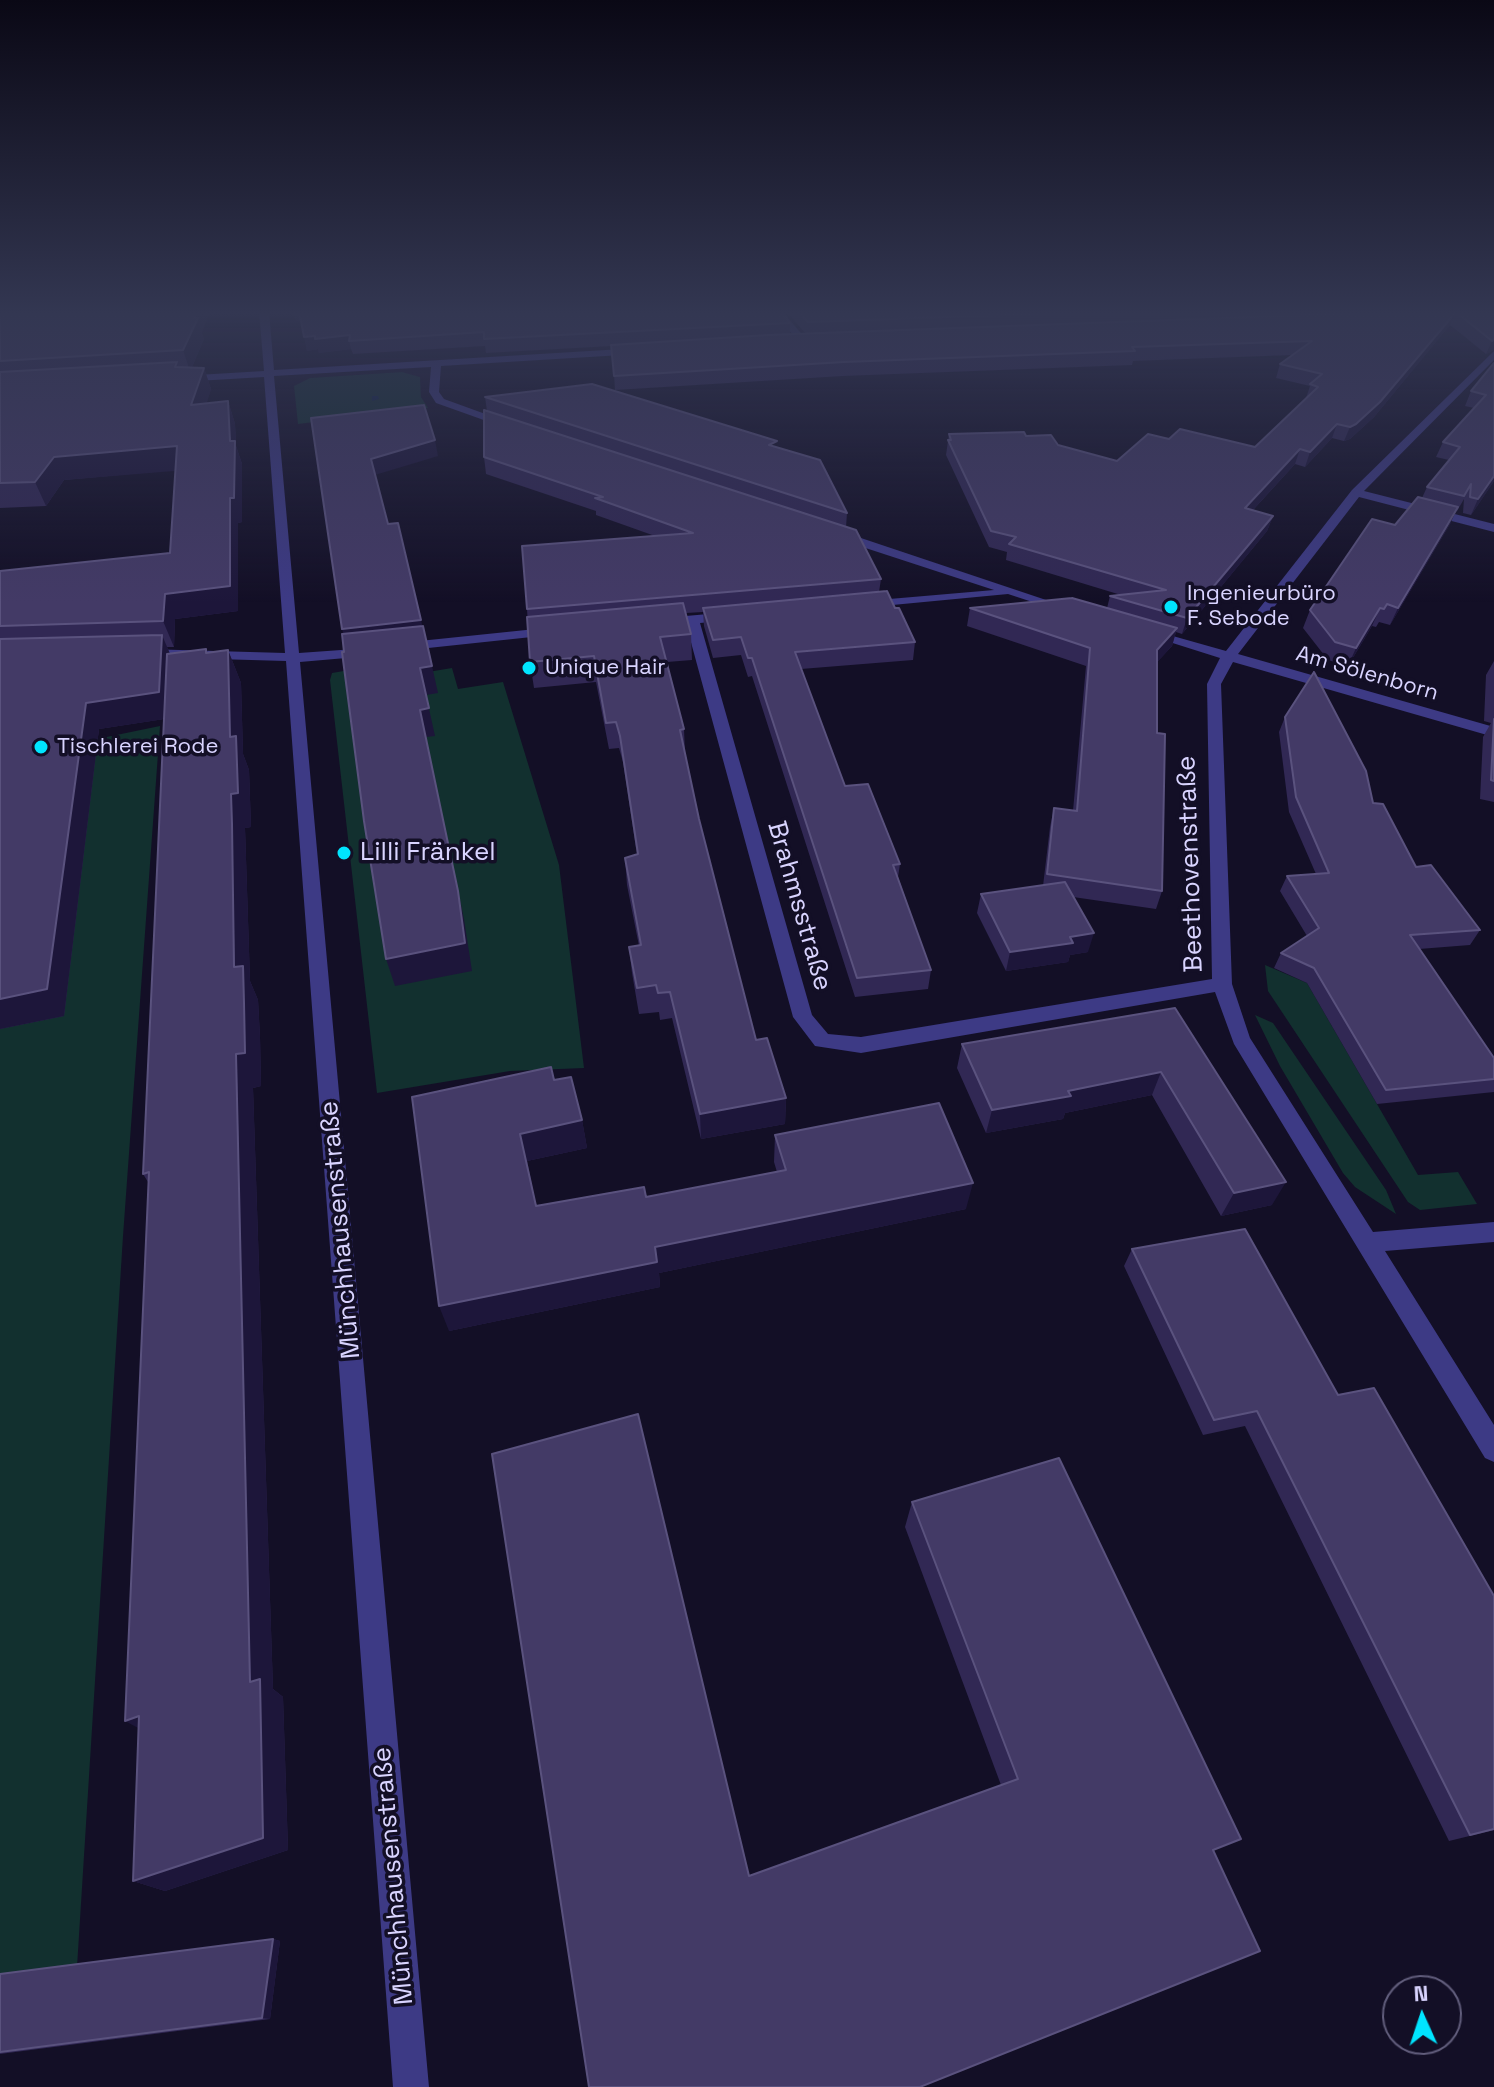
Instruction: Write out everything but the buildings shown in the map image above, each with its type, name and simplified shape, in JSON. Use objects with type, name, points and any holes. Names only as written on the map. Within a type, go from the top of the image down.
[{"type":"street","name":"Münchhausenstraße","points":[[272,408],[411,2087]]},
{"type":"street","points":[[461,408],[515,428]]},
{"type":"street","name":"Beethovenstraße","points":[[1440,408],[1356,493],[1228,657],[1214,684],[1222,984],[1241,1039],[1494,1449]]},
{"type":"street","points":[[1356,493],[1494,528]]},
{"type":"street","points":[[830,532],[1083,614]]},
{"type":"street","points":[[851,606],[1010,592]]},
{"type":"street","points":[[647,624],[740,616]]},
{"type":"street","name":"Brahmsstraße","points":[[692,620],[803,1017],[822,1041],[861,1045],[1222,984]]},
{"type":"street","points":[[124,653],[335,657],[428,643],[572,630]]},
{"type":"street","name":"Am Sölenborn","points":[[1141,631],[1494,732]]},
{"type":"street","points":[[1365,1243],[1494,1232]]},
{"type":"green space","points":[[296,408],[425,408],[298,424]]},
{"type":"green space","points":[[420,658],[422,673],[452,668],[458,689],[503,682],[559,865],[584,1068],[510,1071],[377,1093],[330,680],[332,673]]},
{"type":"green space","points":[[160,726],[123,1236],[77,1967],[0,1976],[0,746],[97,739]]},
{"type":"green space","points":[[1265,965],[1307,983],[1418,1175],[1458,1172],[1477,1204],[1420,1210],[1408,1202],[1268,991]]},
{"type":"green space","points":[[1255,1015],[1273,1023],[1386,1190],[1396,1214],[1355,1187],[1343,1173],[1280,1066]]},
{"type":"place","name":"Ingenieurbüro F. Sebode","points":[[1171,607]]},
{"type":"place","name":"Unique Hair","points":[[529,668]]},
{"type":"place","name":"Tischlerei Rode","points":[[41,747]]},
{"type":"place","name":"Lilli Fränkel","points":[[344,853]]}]
